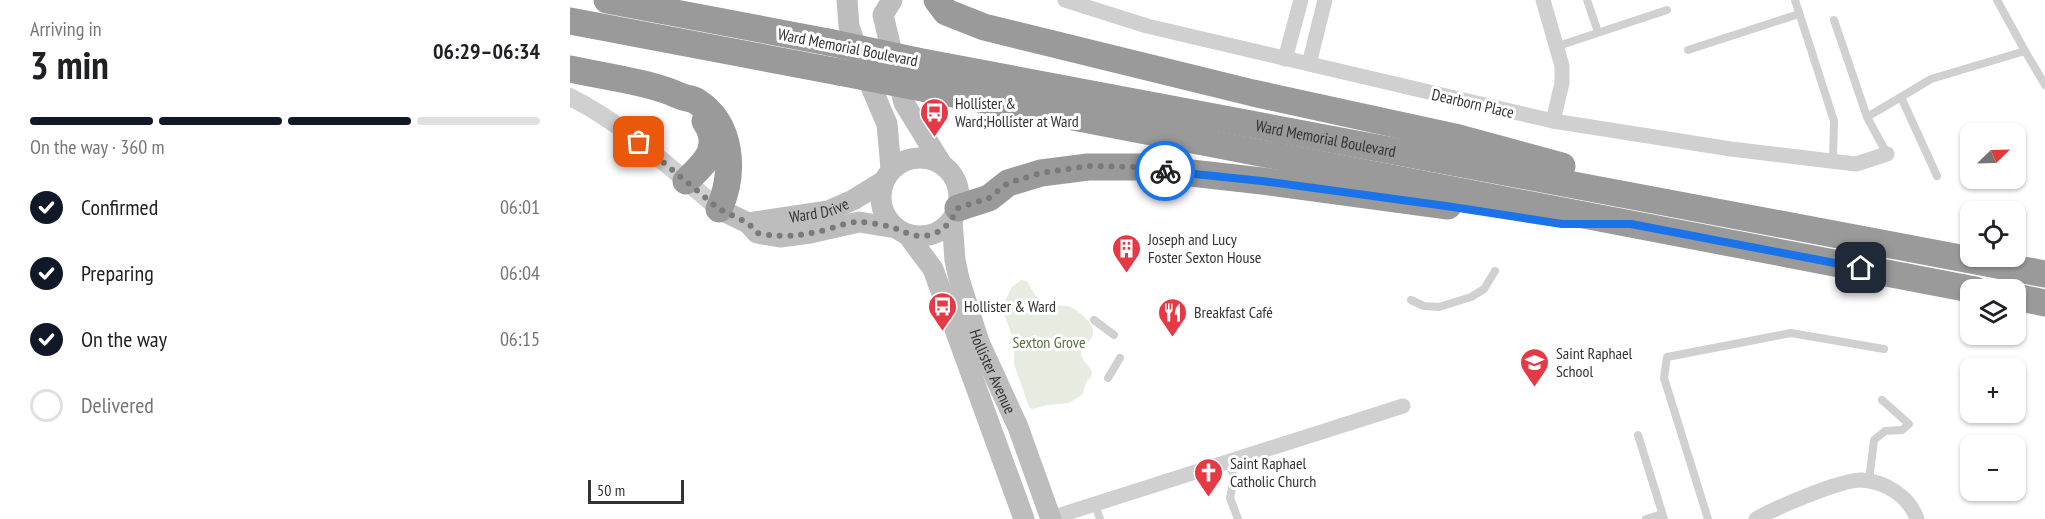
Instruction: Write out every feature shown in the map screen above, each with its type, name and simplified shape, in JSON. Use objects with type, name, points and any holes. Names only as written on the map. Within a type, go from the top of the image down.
[{"type":"highway","name":"Ward Memorial Boulevard","points":[[607,0],[917,61],[2045,274]]},
{"type":"highway","points":[[937,0],[946,12],[984,27],[1253,93],[1459,138],[1624,182],[1689,206]]},
{"type":"highway","name":"Ward Memorial Boulevard","points":[[570,21],[1960,287]]},
{"type":"highway","points":[[570,69],[664,90],[693,99],[704,107],[715,119],[725,138],[729,153],[729,172],[725,195],[719,209]]},
{"type":"highway","points":[[684,98],[708,126],[713,148],[686,181]]},
{"type":"highway","points":[[955,214],[989,198],[1008,183],[1041,173],[1088,166],[1138,167],[1262,181],[1562,224],[1631,224]]},
{"type":"highway","points":[[2026,299],[2045,303]]},
{"type":"main road","points":[[846,0],[849,26],[863,68],[887,124],[887,175],[881,194],[882,208],[887,219],[902,231],[920,236],[943,229],[955,214],[960,196],[951,172],[941,163],[904,103],[883,15],[892,0]]},
{"type":"main road","points":[[887,175],[902,161],[915,157],[929,158],[941,163]]},
{"type":"main road","name":"Ward Drive","points":[[748,223],[828,211],[853,200],[887,175]]},
{"type":"main road","name":"Ward Drive","points":[[719,209],[748,223],[757,233],[780,237],[859,222],[902,231]]},
{"type":"main road","name":"Hollister Avenue","points":[[955,214],[955,260],[959,279],[979,342],[1018,427],[1049,519]]},
{"type":"main road","name":"Hollister Avenue","points":[[902,231],[933,269],[1024,519]]},
{"type":"street","name":"Dearborn Place","points":[[1065,0],[1147,26],[1553,121],[1731,149],[1856,164],[1887,154]]},
{"type":"street","points":[[1285,59],[1301,0]]},
{"type":"street","points":[[1309,64],[1325,0]]},
{"type":"street","points":[[1542,0],[1562,66],[1562,83],[1553,121]]},
{"type":"street","name":"Ward Drive","points":[[570,97],[598,111],[623,128],[719,209]]},
{"type":"street","points":[[1049,519],[1098,512],[1229,461],[1403,406]]},
{"type":"street","points":[[1756,519],[1769,511],[1810,495],[1865,481],[1886,485],[1902,496],[1917,519]]},
{"type":"lane","points":[[1587,0],[1598,32]]},
{"type":"lane","points":[[1795,0],[1834,121],[1833,160]]},
{"type":"lane","points":[[1997,0],[2045,85]]},
{"type":"lane","points":[[1557,46],[1666,10]]},
{"type":"lane","points":[[1688,50],[1799,14]]},
{"type":"lane","points":[[1834,20],[1868,117],[1887,154]]},
{"type":"lane","points":[[1868,117],[1930,79],[2025,51]]},
{"type":"lane","points":[[1901,97],[1937,176]]},
{"type":"lane","points":[[1411,300],[1424,306],[1439,307],[1471,297],[1484,289],[1495,271]]},
{"type":"lane","points":[[1094,320],[1114,335]]},
{"type":"lane","points":[[1706,519],[1664,378],[1667,357],[1791,333],[1884,350]]},
{"type":"lane","points":[[1108,378],[1120,358]]},
{"type":"lane","points":[[1865,481],[1874,440],[1885,431],[1902,430],[1909,424],[1882,400]]},
{"type":"lane","points":[[1638,435],[1663,516],[1646,519]]},
{"type":"lane","points":[[1229,461],[1234,478],[1230,498],[1238,519]]},
{"type":"green space","name":"Sexton Grove","points":[[1021,280],[1027,281],[1041,301],[1074,309],[1083,315],[1092,327],[1092,338],[1083,347],[1081,354],[1092,371],[1092,375],[1087,381],[1083,394],[1069,403],[1032,409],[1029,407],[1014,364],[1014,342],[1002,307],[1012,287]]},
{"type":"way so far","points":[[639,142],[719,209],[748,223],[757,233],[780,237],[859,222],[896,228],[907,234],[920,236],[932,234],[943,229],[952,220],[958,208],[989,198],[1008,183],[1041,173],[1088,166],[1138,167],[1165,171]]},
{"type":"place","name":"Hollister & Ward;Hollister at Ward","points":[[934,138]]},
{"type":"place","name":"Joseph and Lucy Foster Sexton House","points":[[1127,274]]},
{"type":"place","name":"Hollister & Ward","points":[[943,332]]},
{"type":"place","name":"Breakfast Café","points":[[1173,338]]},
{"type":"place","name":"Saint Raphael School","points":[[1535,388]]},
{"type":"place","name":"Saint Raphael Catholic Church","points":[[1209,498]]},
{"type":"route","points":[[1165,171],[1262,181],[1562,224],[1631,224],[1861,268]]}]
